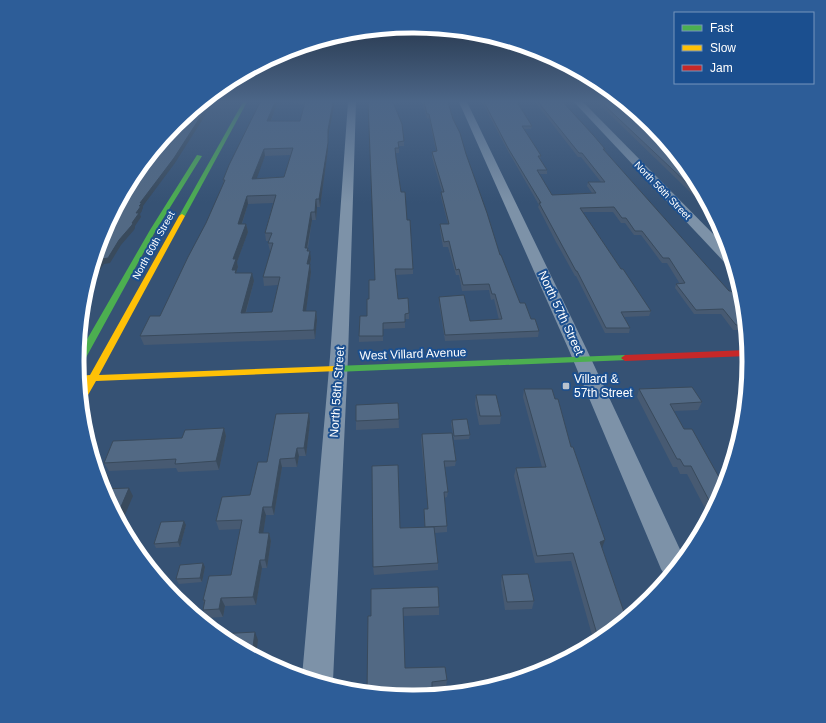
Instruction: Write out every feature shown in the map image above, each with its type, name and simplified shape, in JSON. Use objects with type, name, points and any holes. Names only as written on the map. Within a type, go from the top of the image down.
[{"type":"main road","name":"North 60th Street","points":[[86,390],[226,136]]},
{"type":"main road","name":"North 60th Street","points":[[84,352],[154,230],[205,146]]},
{"type":"main road","name":"West Villard Avenue","points":[[85,380],[338,381],[587,369],[742,354]]},
{"type":"main road","points":[[86,396],[97,394]]},
{"type":"street","name":"North 58th Street","points":[[317,676],[338,381],[350,136]]},
{"type":"street","name":"North 57th Street","points":[[479,136],[587,369],[673,563]]},
{"type":"street","name":"North 56th Street","points":[[610,136],[722,252]]},
{"type":"building","points":[[175,136],[188,136],[174,158],[140,203],[142,203],[139,206],[141,206],[136,213],[139,213],[132,225],[119,240],[108,258],[102,259],[100,261],[118,216],[140,179],[152,162]]},
{"type":"building","points":[[243,136],[328,136],[319,199],[316,199],[315,212],[311,212],[305,248],[308,248],[307,251],[310,251],[307,264],[310,264],[303,311],[316,311],[314,330],[140,336],[150,316],[160,316],[206,223],[225,180],[223,180]],"holes":[[[293,148],[284,177],[252,179],[264,149]],[[276,195],[265,233],[272,233],[268,243],[273,243],[263,277],[280,277],[272,312],[241,313],[252,273],[235,273],[236,270],[232,270],[236,259],[233,259],[246,224],[238,224],[247,196]]]},
{"type":"building","points":[[369,136],[403,136],[404,141],[398,142],[399,148],[395,148],[401,192],[405,192],[407,220],[410,220],[413,269],[395,269],[398,299],[408,298],[409,313],[405,314],[405,322],[383,323],[383,336],[359,336],[360,316],[367,316],[369,280],[375,280]]},
{"type":"building","points":[[434,136],[461,136],[500,255],[520,303],[525,303],[531,319],[535,319],[539,331],[445,335],[439,297],[464,295],[470,321],[502,319],[495,294],[492,294],[489,284],[463,285],[459,269],[456,270],[449,241],[444,242],[440,224],[449,224],[441,192],[444,192],[432,152],[437,151]]},
{"type":"building","points":[[502,136],[528,136],[541,156],[538,156],[547,170],[537,170],[552,195],[596,193],[588,182],[605,182],[582,153],[579,153],[565,136],[594,136],[605,149],[603,149],[729,291],[734,295],[740,325],[736,325],[723,309],[696,310],[676,284],[685,283],[669,258],[663,258],[642,231],[635,231],[626,218],[622,218],[614,207],[580,208],[651,311],[621,312],[630,328],[606,328],[577,271],[539,203],[541,203]]},
{"type":"building","points":[[637,136],[651,136],[674,162],[691,187]]},
{"type":"building","points":[[692,387],[702,402],[670,404],[684,429],[692,429],[720,478],[710,502],[691,466],[684,466],[680,459],[677,459],[639,389]]},
{"type":"building","points":[[524,389],[552,389],[555,399],[558,399],[571,447],[573,447],[605,540],[600,542],[624,613],[597,634],[573,553],[537,556],[516,468],[546,467]]},
{"type":"building","points":[[476,395],[496,395],[501,416],[480,416]]},
{"type":"building","points":[[398,403],[399,419],[356,421],[356,405]]},
{"type":"building","points":[[309,413],[304,448],[297,448],[295,458],[280,459],[272,507],[263,507],[259,533],[269,533],[265,560],[260,560],[253,597],[221,598],[219,609],[203,610],[205,600],[203,600],[209,576],[231,575],[242,520],[216,521],[222,497],[250,495],[258,462],[267,462],[276,414]]},
{"type":"building","points":[[467,419],[470,435],[454,436],[452,420]]},
{"type":"building","points":[[224,428],[216,461],[175,464],[176,459],[104,463],[113,441],[182,438],[185,430]]},
{"type":"building","points":[[452,433],[456,461],[444,461],[448,492],[444,492],[447,526],[425,527],[424,509],[428,509],[422,434]]},
{"type":"building","points":[[398,465],[400,528],[434,527],[438,563],[373,567],[372,466]]},
{"type":"building","points":[[129,488],[120,510],[118,507],[111,489]]},
{"type":"building","points":[[184,521],[178,542],[154,544],[161,522]]},
{"type":"building","points":[[203,563],[200,578],[176,579],[180,565]]},
{"type":"building","points":[[528,574],[534,601],[507,602],[502,575]]},
{"type":"building","points":[[438,587],[439,607],[403,608],[405,668],[445,667],[447,680],[432,682],[432,689],[413,690],[367,687],[368,616],[371,616],[371,589]]},
{"type":"building","points":[[255,632],[253,648],[230,635],[228,633]]},
{"type":"traffic: fast","points":[[182,216],[226,136]]},
{"type":"traffic: fast","points":[[84,352],[153,230],[199,156]]},
{"type":"traffic: fast","points":[[335,369],[625,358]]},
{"type":"traffic: slow","points":[[86,391],[182,216]]},
{"type":"traffic: slow","points":[[85,379],[335,369]]},
{"type":"traffic: jam","points":[[625,358],[742,353]]},
{"type":"place","name":"Villard & 57th Street","points":[[566,386]]}]
